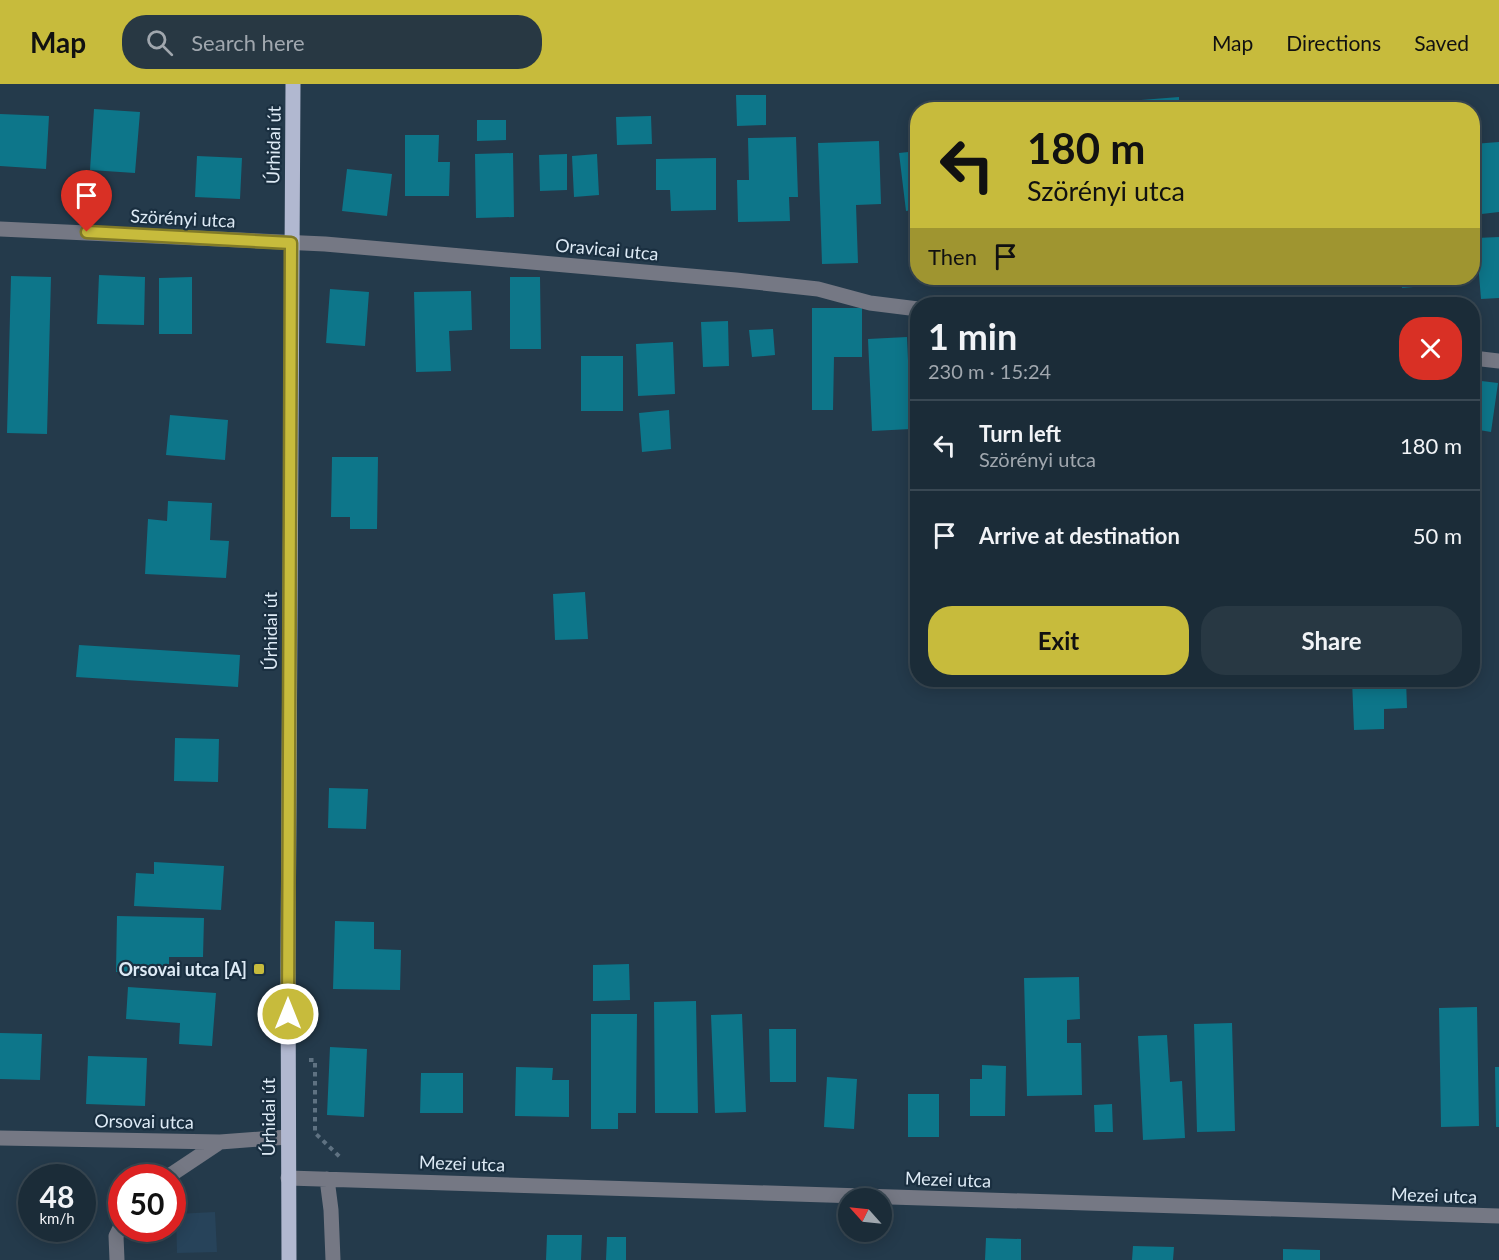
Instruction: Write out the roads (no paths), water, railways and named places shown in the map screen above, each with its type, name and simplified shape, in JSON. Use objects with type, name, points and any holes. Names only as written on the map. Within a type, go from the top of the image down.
[{"type":"main road","name":"Úrhidai út","points":[[289,1260],[293,84]]},
{"type":"street","name":"Szörényi utca","points":[[0,229],[291,243]]},
{"type":"street","name":"Oravicai utca","points":[[291,243],[736,280],[818,289],[870,303],[910,308]]},
{"type":"street","points":[[1480,359],[1499,361]]},
{"type":"street","name":"Orsovai utca","points":[[0,1138],[220,1142],[288,1137]]},
{"type":"street","points":[[186,1165],[220,1142]]},
{"type":"street","name":"Mezei utca","points":[[288,1178],[1499,1216]]},
{"type":"street","points":[[327,1179],[333,1260]]},
{"type":"street","points":[[116,1242],[117,1260]]},
{"type":"place","name":"Orsovai utca [A]","points":[[259,969]]}]
